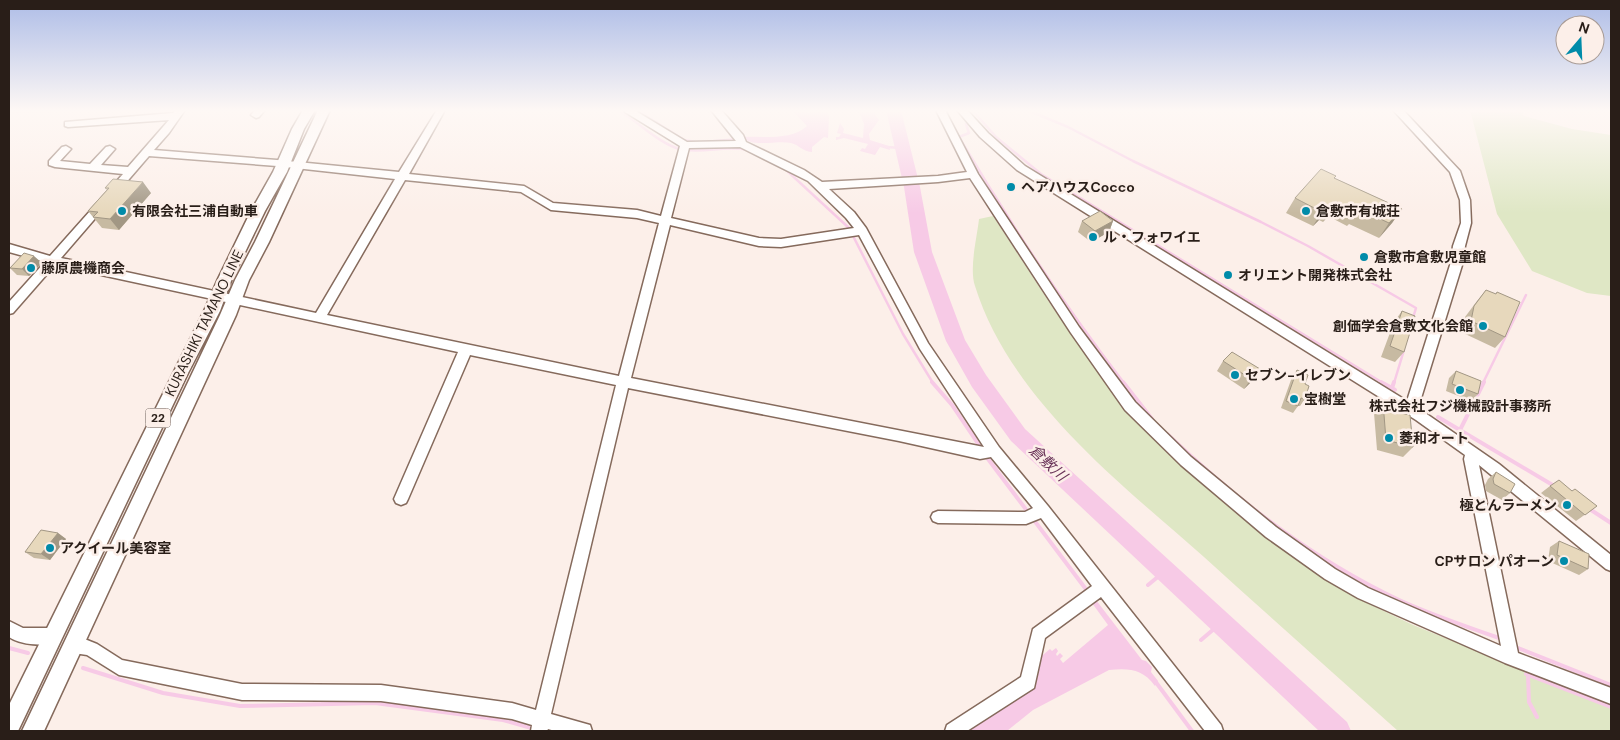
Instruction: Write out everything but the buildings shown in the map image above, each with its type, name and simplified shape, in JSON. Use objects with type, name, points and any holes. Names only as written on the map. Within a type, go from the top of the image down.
[{"type":"main road","name":"KURASHIKI TAMANO LINE","points":[[9,727],[53,636],[227,297],[242,280],[262,242],[290,165],[295,145]]},
{"type":"main road","name":"KURASHIKI TAMANO LINE","points":[[290,165],[303,145]]},
{"type":"main road","name":"KURASHIKI TAMANO LINE","points":[[33,731],[56,679],[73,648],[227,297]]},
{"type":"street","points":[[9,310],[154,145]]},
{"type":"street","points":[[320,316],[421,145]]},
{"type":"street","points":[[680,145],[685,148],[712,145]]},
{"type":"street","points":[[747,145],[800,172],[820,186],[850,215],[855,232],[987,452],[1094,593],[1175,682],[1216,731]]},
{"type":"street","points":[[958,145],[973,174],[1040,279],[1111,381],[1130,406],[1186,461],[1271,532],[1330,574],[1387,605],[1510,650],[1611,696]]},
{"type":"street","points":[[995,145],[1021,168],[1042,182],[1410,409],[1472,452],[1611,564]]},
{"type":"street","points":[[1410,409],[1457,262],[1459,246],[1466,223],[1465,200],[1455,170],[1431,145]]},
{"type":"street","points":[[541,725],[625,379],[685,148]]},
{"type":"street","points":[[66,149],[53,162],[55,164],[131,171]]},
{"type":"street","points":[[92,168],[110,149]]},
{"type":"street","points":[[146,154],[290,165],[524,189],[551,206],[637,214],[759,242],[781,243],[855,232]]},
{"type":"street","points":[[820,186],[938,180],[973,174]]},
{"type":"street","points":[[9,248],[53,260],[320,316],[466,349],[987,452]]},
{"type":"street","points":[[401,499],[466,349]]},
{"type":"street","points":[[1472,452],[1471,459],[1510,650]]},
{"type":"street","points":[[938,517],[1034,514]]},
{"type":"street","points":[[953,731],[1028,682],[1038,634],[1094,593]]},
{"type":"street","points":[[9,628],[21,636],[53,636]]},
{"type":"street","points":[[73,648],[82,646],[90,648],[120,667],[242,692],[381,693],[512,711],[541,725],[584,731]]},
{"type":"green space","points":[[1479,145],[1611,145],[1611,296],[1587,293],[1532,271],[1497,214]]},
{"type":"green space","points":[[993,216],[1051,305],[1121,406],[1168,454],[1272,541],[1321,575],[1367,603],[1413,625],[1611,705],[1611,731],[1398,731],[1103,468],[1040,401],[1014,365],[991,327],[973,279],[973,262],[979,219]]},
{"type":"shaded area","points":[[796,145],[815,145],[812,147],[812,152]]},
{"type":"shaded area","points":[[868,145],[884,145],[889,146],[890,150],[880,147],[875,155],[860,151],[862,148],[865,149]]},
{"type":"shaded area","points":[[1096,600],[1142,660],[1152,667],[1151,672],[1158,681],[1155,686],[1146,676],[1135,671],[1123,669],[1109,670],[1033,710],[1007,731],[964,731],[1015,697],[1038,659],[1050,649],[1052,651],[1056,648],[1058,651],[1057,656],[1060,653],[1063,656],[1060,659],[1063,663],[1108,625],[1092,603]]},
{"type":"waterway","points":[[669,145],[680,149],[697,151],[730,148],[747,150]]},
{"type":"waterway","name":"倉敷川","points":[[902,145],[912,187],[923,252],[956,341],[979,381],[1018,435],[1338,731]]},
{"type":"waterway","points":[[963,145],[1017,232],[1124,383]]},
{"type":"waterway","points":[[1005,145],[1041,174],[1383,383]]},
{"type":"waterway","points":[[1102,145],[1308,246],[1416,308],[1413,318]]},
{"type":"waterway","points":[[886,147],[902,148]]},
{"type":"waterway","points":[[784,168],[849,228],[903,334],[933,383]]},
{"type":"waterway","points":[[26,249],[44,254]]},
{"type":"waterway","points":[[1483,383],[1526,295]]},
{"type":"waterway","points":[[1394,383],[1404,350]]},
{"type":"waterway","points":[[932,382],[952,405],[981,448]]},
{"type":"waterway","points":[[1123,382],[1152,419]]},
{"type":"waterway","points":[[1381,382],[1392,388]]},
{"type":"waterway","points":[[1392,388],[1394,382]]},
{"type":"waterway","points":[[1460,430],[1484,382]]},
{"type":"waterway","points":[[1438,417],[1556,487]]},
{"type":"waterway","points":[[1167,434],[1248,505],[1336,566],[1399,600],[1450,621],[1502,639]]},
{"type":"waterway","points":[[985,455],[1088,592]]},
{"type":"waterway","points":[[1588,508],[1611,523]]},
{"type":"waterway","points":[[1148,585],[1165,571]]},
{"type":"waterway","points":[[1201,640],[1221,623]]},
{"type":"waterway","points":[[1513,646],[1611,685]]},
{"type":"waterway","points":[[9,648],[28,653]]},
{"type":"waterway","points":[[83,668],[163,693],[240,706],[375,703],[503,720],[535,729]]},
{"type":"waterway","points":[[1526,674],[1611,707]]},
{"type":"waterway","points":[[1528,675],[1529,702],[1537,717]]},
{"type":"waterway","points":[[1155,681],[1192,731]]},
{"type":"place","name":"ヘアハウスCocco","points":[[1011,187]]},
{"type":"place","name":"有限会社三浦自動車","points":[[122,211]]},
{"type":"place","name":"倉敷市有城荘","points":[[1306,211]]},
{"type":"place","name":"ル・フォワイエ","points":[[1093,237]]},
{"type":"place","name":"倉敷市倉敷児童館","points":[[1364,257]]},
{"type":"place","name":"藤原農機商会","points":[[31,268]]},
{"type":"place","name":"オリエント開発株式会社","points":[[1228,275]]},
{"type":"place","name":"創価学会倉敷文化会館","points":[[1483,326]]},
{"type":"place","name":"セブン-イレブン","points":[[1235,375]]},
{"type":"place","name":"株式会社フジ機械設計事務所","points":[[1460,390]]},
{"type":"place","name":"宝樹堂","points":[[1294,399]]},
{"type":"place","name":"菱和オート","points":[[1389,438]]},
{"type":"place","name":"極とんラーメン","points":[[1567,505]]},
{"type":"place","name":"アクイール美容室","points":[[50,548]]},
{"type":"place","name":"CPサロン パオーン","points":[[1564,561]]}]
